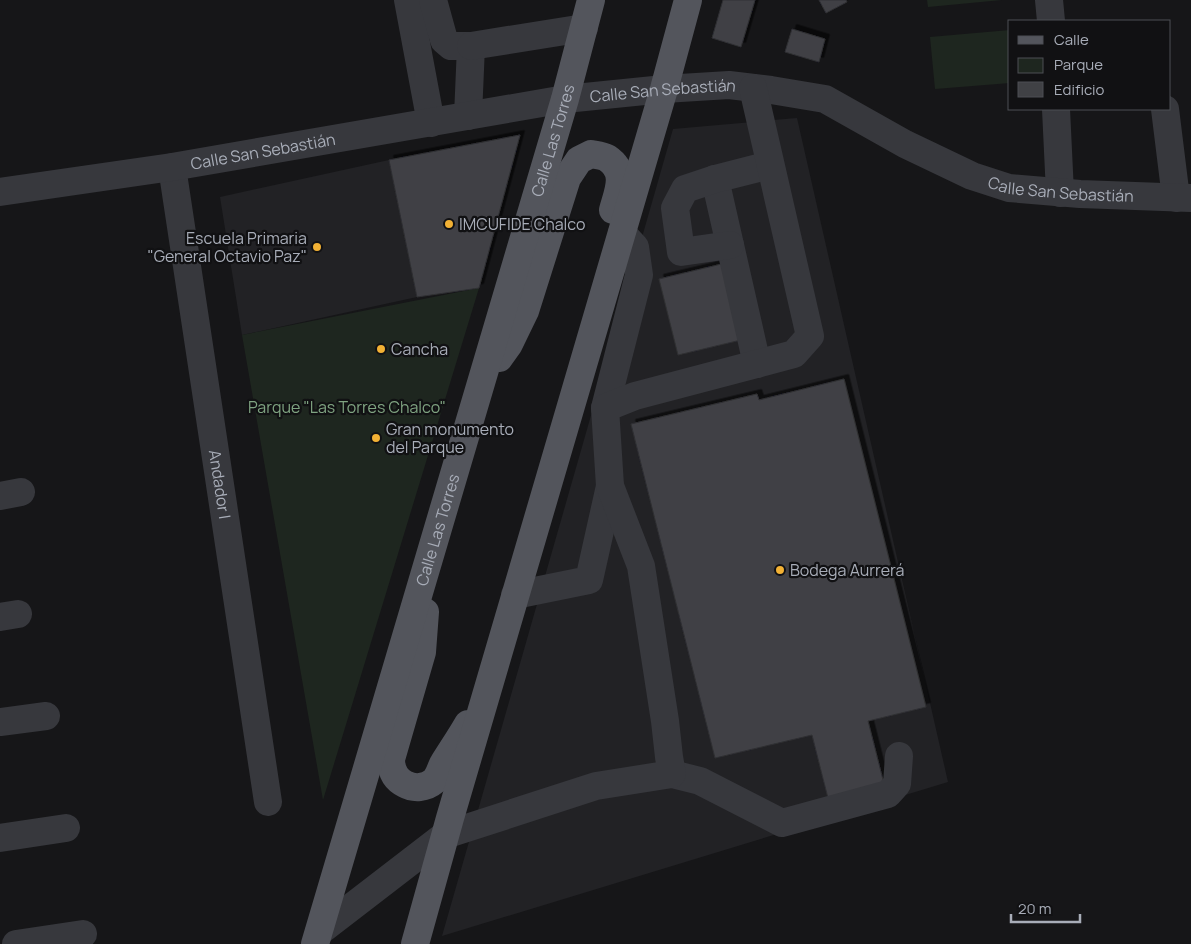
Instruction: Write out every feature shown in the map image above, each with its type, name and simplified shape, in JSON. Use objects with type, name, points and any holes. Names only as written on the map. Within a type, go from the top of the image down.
[{"type":"main road","name":"Calle Las Torres","points":[[317,938],[565,99],[591,0]]},
{"type":"main road","points":[[415,944],[445,835],[664,89],[688,0]]},
{"type":"main road","points":[[483,377],[510,344],[525,311],[567,178],[579,160],[591,154],[606,158],[618,169],[621,183],[605,237],[611,270]]},
{"type":"main road","points":[[430,558],[422,652],[391,759],[391,768],[400,782],[417,788],[426,786],[439,775],[442,766],[486,695]]},
{"type":"street","points":[[1049,0],[1051,20]]},
{"type":"street","points":[[422,2],[444,40],[451,46],[471,46],[584,28]]},
{"type":"street","points":[[422,2],[431,123]]},
{"type":"street","points":[[468,116],[471,46]]},
{"type":"street","name":"Calle San Sebastián","points":[[0,192],[172,168],[565,99],[664,89],[729,85],[771,90],[825,100],[905,144],[972,176],[1009,188],[1060,193],[1183,198]]},
{"type":"street","points":[[605,408],[635,396],[794,354],[810,336],[753,88]]},
{"type":"street","points":[[1056,110],[1060,193]]},
{"type":"street","points":[[1165,110],[1183,198]]},
{"type":"street","points":[[730,245],[681,252],[675,208],[685,190],[715,179],[770,165]]},
{"type":"street","name":"Andador I","points":[[172,168],[268,802]]},
{"type":"street","points":[[715,179],[757,364]]},
{"type":"street","points":[[515,595],[589,580],[610,486],[605,408],[639,275],[635,247],[622,232]]},
{"type":"street","points":[[610,486],[641,566],[672,774]]},
{"type":"street","points":[[0,722],[46,716]]},
{"type":"street","points":[[317,938],[445,835],[596,786],[672,774],[700,781],[782,823],[888,794],[897,784],[899,756]]},
{"type":"street","points":[[0,838],[66,828]]},
{"type":"street","points":[[16,944],[83,934]]},
{"type":"shaded area","points":[[797,118],[948,782],[442,936],[673,129]]},
{"type":"shaded area","name":"Escuela Primaria \"General Octavio Paz\"","points":[[389,160],[417,297],[242,335],[220,197]]},
{"type":"green space","points":[[927,0],[1002,0],[928,7]]},
{"type":"green space","points":[[1008,30],[1008,83],[935,89],[930,37]]},
{"type":"green space","name":"Parque \"Las Torres Chalco\"","points":[[479,288],[323,800],[242,335]]},
{"type":"building","points":[[723,0],[755,0],[741,47],[712,38]]},
{"type":"building","points":[[819,0],[846,0],[847,2],[826,13]]},
{"type":"building","points":[[792,29],[825,39],[819,62],[785,52]]},
{"type":"building","name":"IMCUFIDE Chalco","points":[[520,135],[479,288],[417,297],[389,160]]},
{"type":"building","points":[[726,263],[745,339],[678,355],[659,279]]},
{"type":"building","points":[[844,379],[926,707],[868,721],[884,784],[828,798],[812,735],[715,758],[631,424],[757,394],[759,400]]},
{"type":"place","name":"IMCUFIDE Chalco","points":[[449,224]]},
{"type":"place","name":"Escuela Primaria \"General Octavio Paz\"","points":[[317,247]]},
{"type":"place","name":"Cancha","points":[[381,349]]},
{"type":"place","name":"Gran monumento del Parque","points":[[376,438]]},
{"type":"place","name":"Bodega Aurrerá","points":[[780,570]]}]
